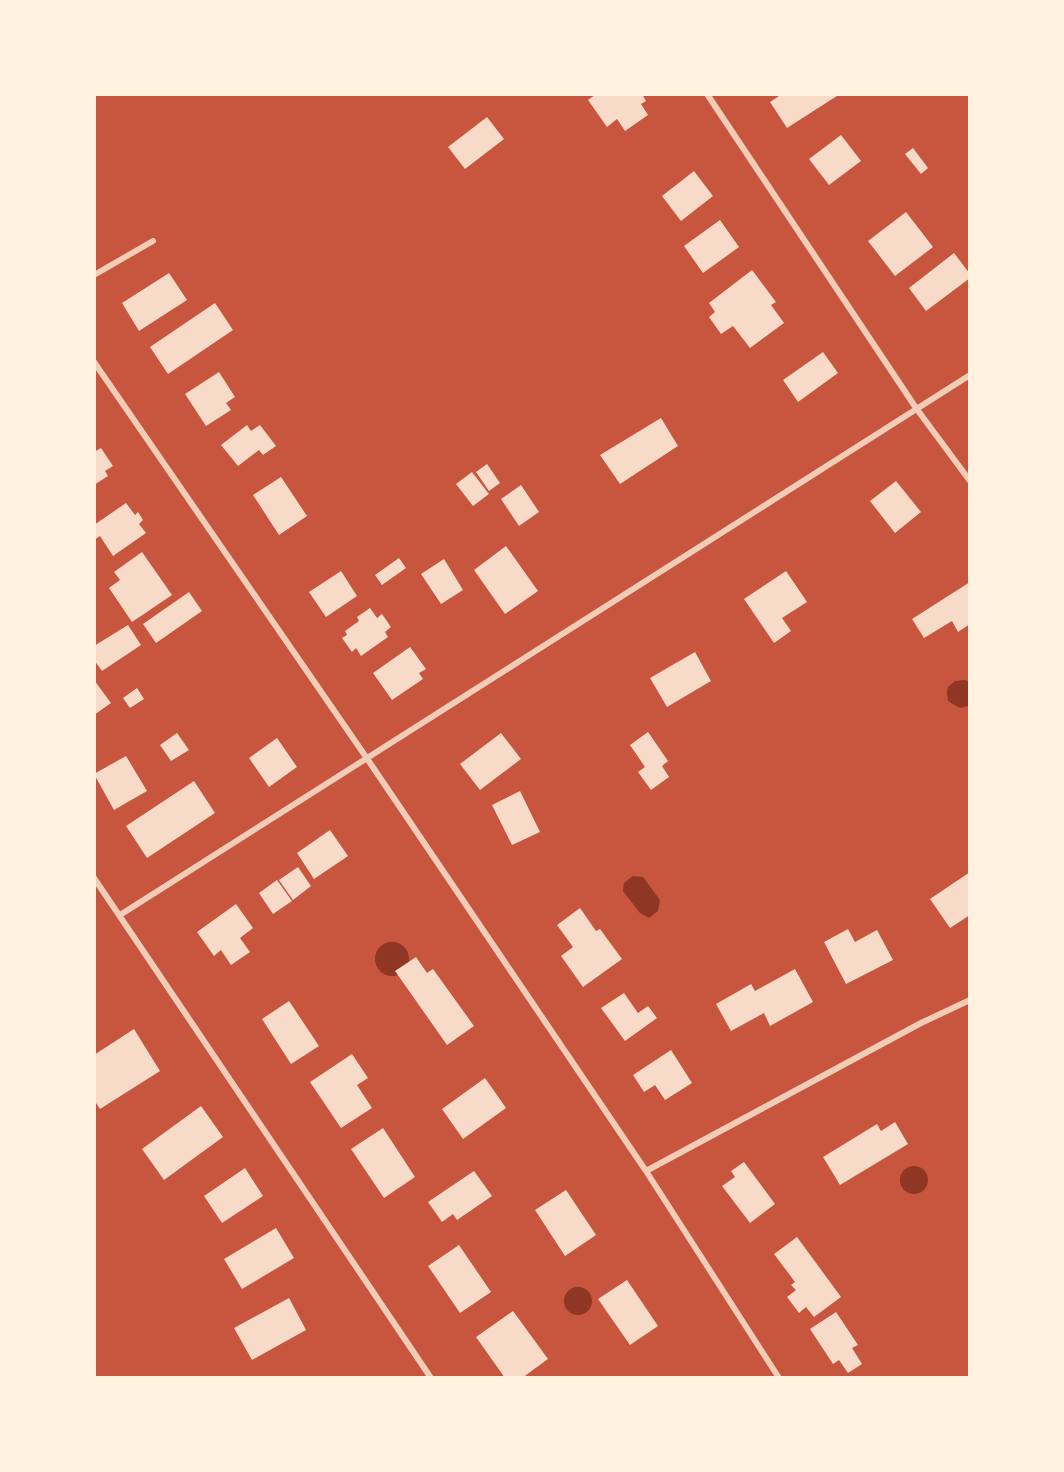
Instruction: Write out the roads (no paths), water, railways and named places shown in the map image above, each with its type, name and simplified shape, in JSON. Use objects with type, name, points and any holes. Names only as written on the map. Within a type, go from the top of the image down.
[{"type":"street","points":[[707,94],[916,408],[969,481]]},
{"type":"street","points":[[94,275],[153,241]]},
{"type":"street","points":[[94,362],[646,1171],[779,1377]]},
{"type":"street","points":[[120,915],[969,375]]},
{"type":"street","points":[[94,878],[431,1377]]},
{"type":"street","points":[[646,1171],[921,1023],[969,1000]]}]
